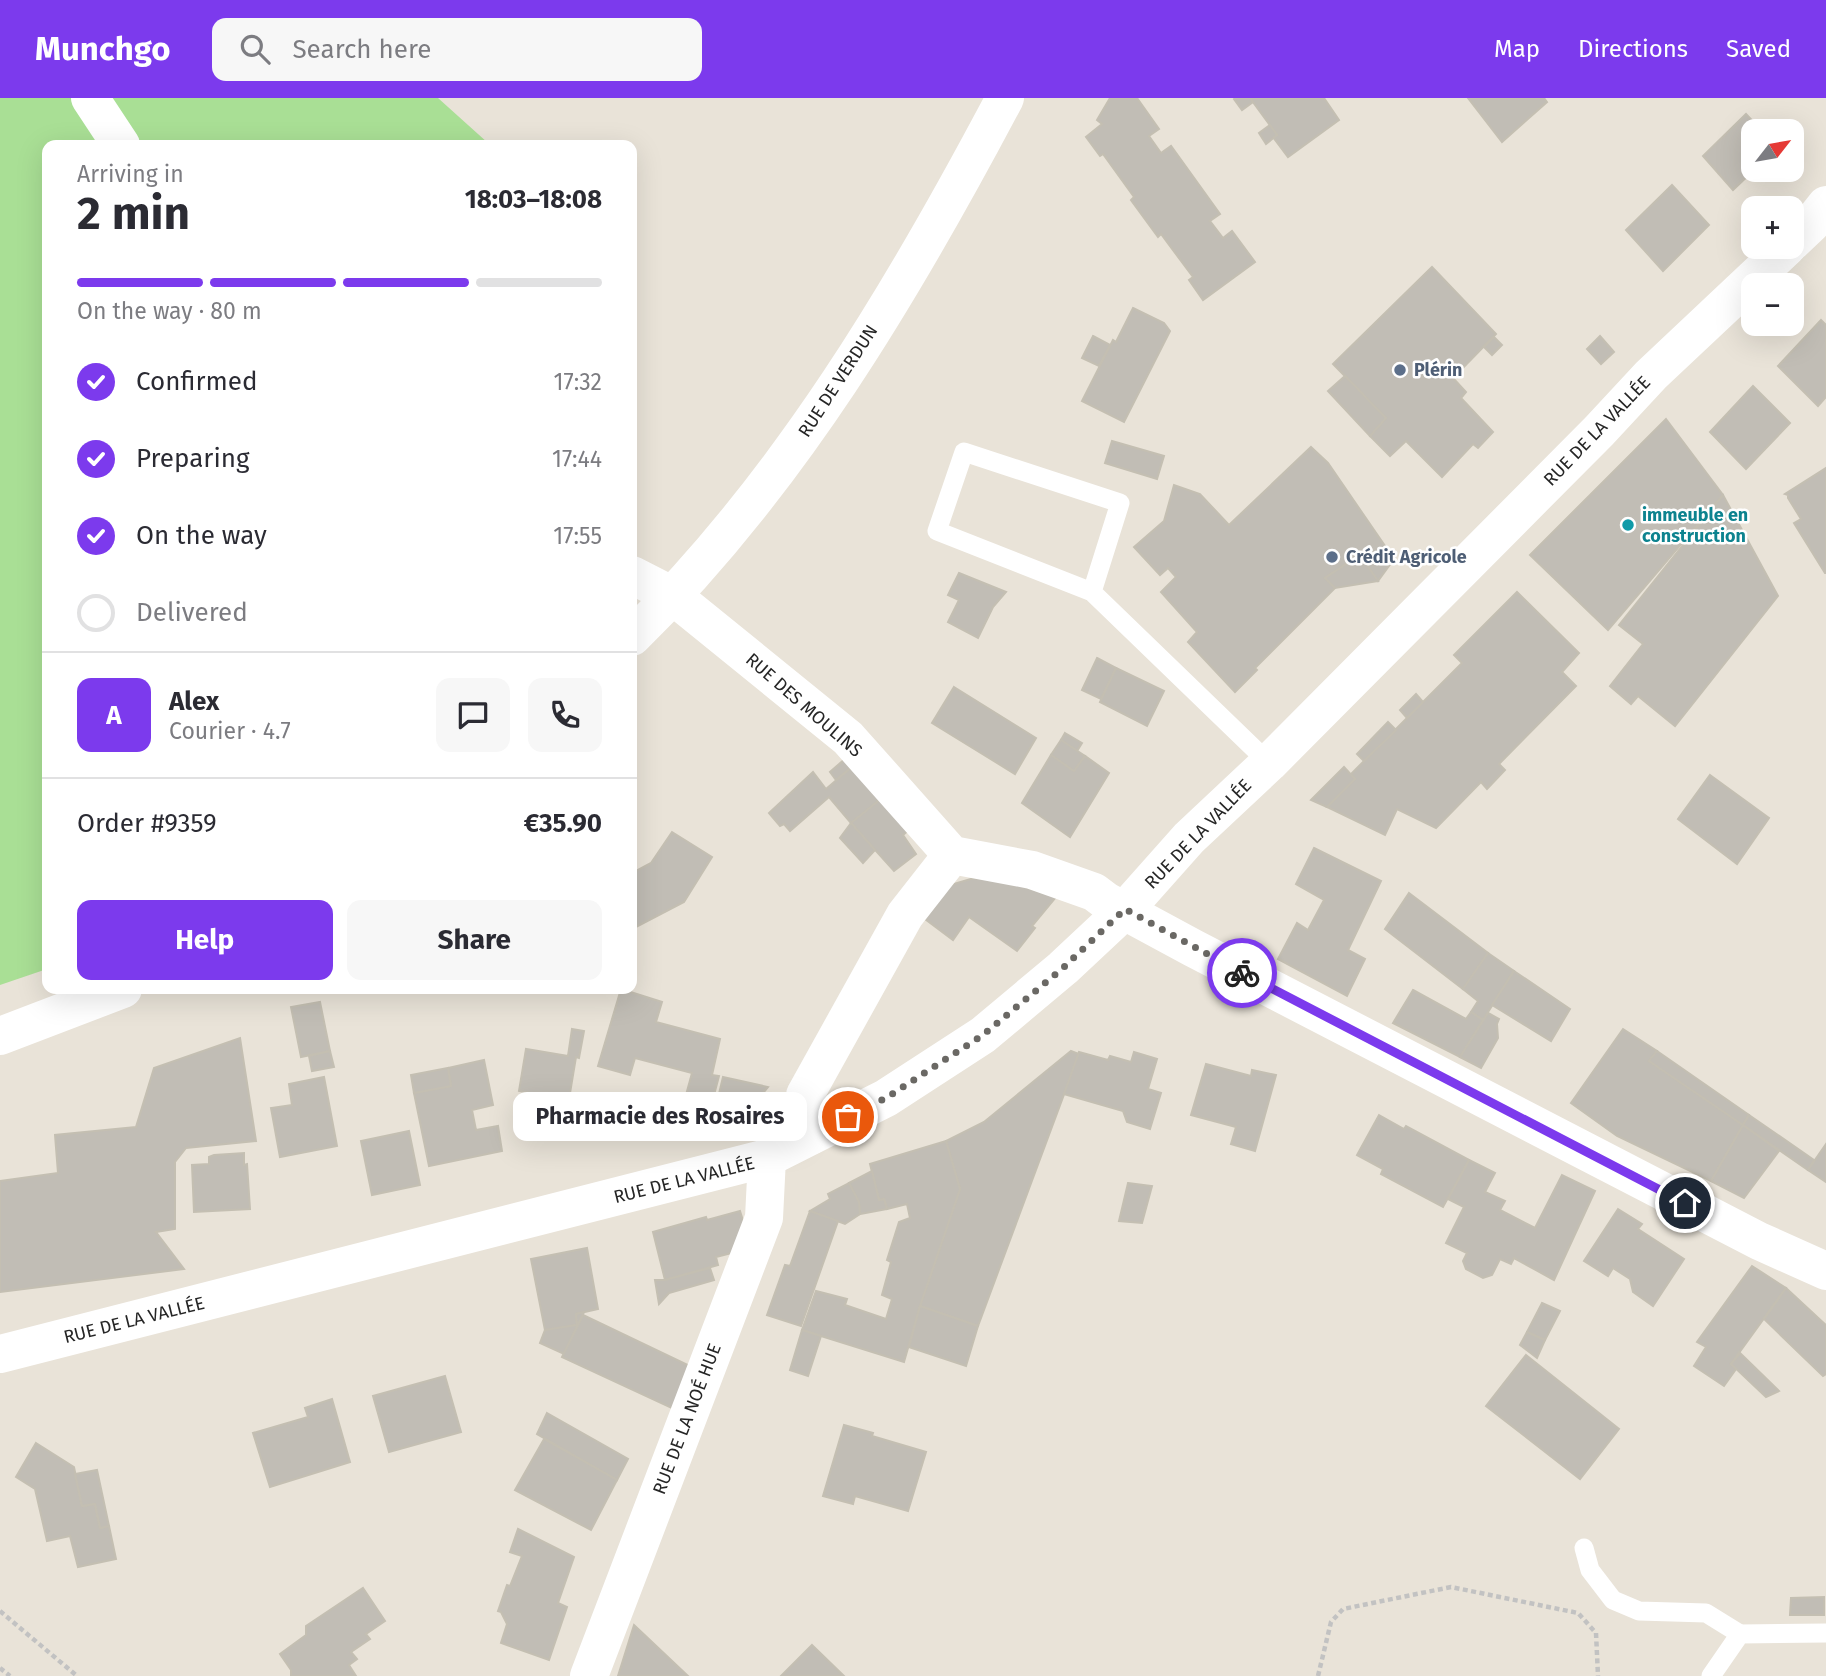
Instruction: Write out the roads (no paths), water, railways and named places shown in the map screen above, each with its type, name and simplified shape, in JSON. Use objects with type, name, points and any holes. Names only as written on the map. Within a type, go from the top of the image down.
[{"type":"street","points":[[90,98],[118,140]]},
{"type":"street","name":"RUE DE VERDUN","points":[[637,632],[674,596],[757,496],[828,401],[948,206],[1005,98]]},
{"type":"street","name":"RUE DE LA VALLÉE","points":[[0,1354],[767,1158],[886,1098],[983,1035],[1063,968],[1125,909],[1189,838],[1269,763],[1600,431],[1651,375],[1808,227]]},
{"type":"street","name":"RUE DES MOULINS","points":[[637,578],[674,596],[848,738],[953,855]]},
{"type":"street","points":[[810,1136],[805,1095],[905,915],[953,855],[1032,870],[1094,892],[1193,948],[1747,1235],[1826,1271]]},
{"type":"street","points":[[0,1036],[110,994]]},
{"type":"street","name":"RUE DE LA NOÉ HUE","points":[[589,1676],[764,1218],[767,1158]]},
{"type":"lane","points":[[1091,592],[1119,503],[964,452],[937,531],[1091,592],[1269,763]]},
{"type":"lane","points":[[1584,1548],[1590,1570],[1613,1600],[1639,1611],[1706,1613],[1740,1634],[1826,1633]]},
{"type":"lane","points":[[1711,1676],[1740,1634]]},
{"type":"place","name":"Plérin","points":[[1400,370]]},
{"type":"place","name":"immeuble en construction","points":[[1628,525]]},
{"type":"place","name":"Crédit Agricole","points":[[1332,557]]},
{"type":"place","name":"Pharmacie des Rosaires","points":[[848,1117]]}]
